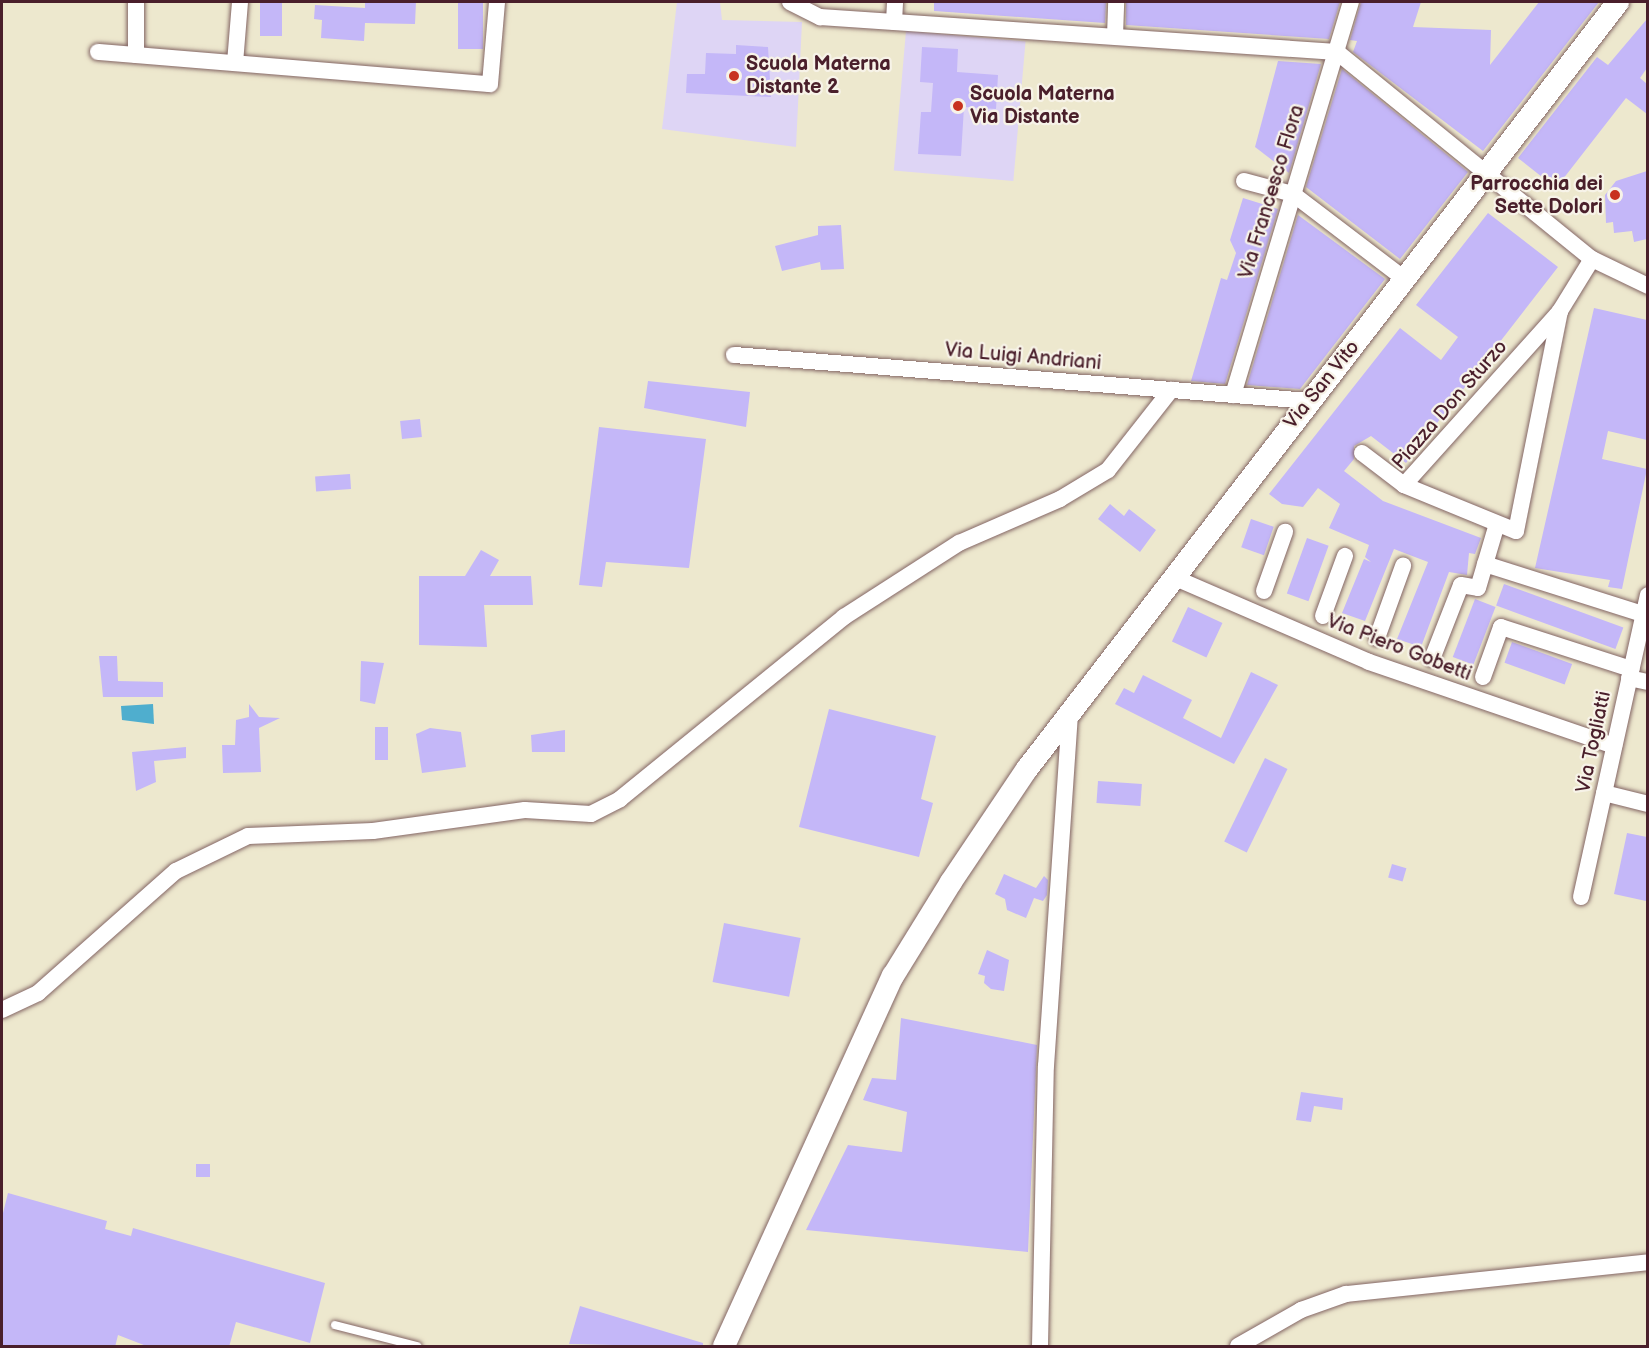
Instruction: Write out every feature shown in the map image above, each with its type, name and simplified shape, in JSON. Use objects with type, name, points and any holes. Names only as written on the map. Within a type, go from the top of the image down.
[{"type":"street","points":[[136,2],[136,55]]},
{"type":"street","points":[[235,63],[240,2]]},
{"type":"street","points":[[98,52],[490,84],[497,2]]},
{"type":"street","points":[[894,22],[895,2]]},
{"type":"street","points":[[1115,36],[1116,2]]},
{"type":"street","name":"Via Francesco Flora","points":[[1233,395],[1351,2]]},
{"type":"street","name":"Via San Vito","points":[[724,1347],[893,976],[1027,770],[1618,2]]},
{"type":"street","points":[[798,4],[820,17],[1337,52],[1487,170],[1592,259],[1647,286]]},
{"type":"street","points":[[1244,181],[1293,194],[1406,280]]},
{"type":"street","name":"Piazza Don Sturzo","points":[[1560,311],[1516,531],[1404,485],[1560,311],[1592,259]]},
{"type":"street","name":"Via Luigi Andriani","points":[[734,355],[1310,401]]},
{"type":"street","points":[[2,1010],[38,993],[176,871],[248,836],[373,831],[525,810],[591,814],[620,799],[844,617],[959,543],[1060,499],[1108,470],[1171,390]]},
{"type":"street","points":[[1362,453],[1404,485]]},
{"type":"street","points":[[1432,659],[1461,585],[1478,588],[1497,524]]},
{"type":"street","points":[[1264,591],[1285,532]]},
{"type":"street","points":[[1323,616],[1345,556]]},
{"type":"street","points":[[1485,564],[1644,614]]},
{"type":"street","points":[[1377,638],[1403,566]]},
{"type":"street","name":"Via Piero Gobetti","points":[[1173,578],[1369,662],[1614,746]]},
{"type":"street","name":"Via Togliatti","points":[[1581,897],[1647,595]]},
{"type":"street","points":[[1483,677],[1500,627],[1647,682]]},
{"type":"street","points":[[1040,1347],[1046,1066],[1070,713]]},
{"type":"street","points":[[1604,793],[1647,804]]},
{"type":"street","points":[[1238,1347],[1301,1310],[1346,1294],[1647,1262]]},
{"type":"lane","points":[[335,1325],[417,1347]]},
{"type":"shaded area","name":"Scuola Materna Distante 2","points":[[677,2],[720,2],[722,20],[802,22],[796,147],[662,129]]},
{"type":"shaded area","name":"Scuola Materna Via Distante","points":[[906,31],[1026,41],[1013,181],[894,170]]},
{"type":"water","points":[[153,704],[154,724],[122,720],[121,706]]},
{"type":"building","points":[[260,2],[282,2],[282,36],[260,36]]},
{"type":"building","points":[[365,2],[416,2],[415,24],[365,23],[364,41],[321,38],[322,20],[314,19],[315,5],[365,8]]},
{"type":"building","points":[[458,2],[483,2],[483,49],[458,49]]},
{"type":"building","points":[[934,2],[1106,2],[1105,23],[934,11]]},
{"type":"building","points":[[1126,2],[1340,2],[1329,39],[1126,25]]},
{"type":"building","points":[[1361,2],[1421,2],[1413,27],[1491,30],[1490,65],[1539,2],[1599,2],[1483,151],[1353,52],[1357,41],[1350,40]]},
{"type":"building","points":[[1647,19],[1647,68],[1640,78],[1647,84],[1647,114],[1626,98],[1556,188],[1518,158],[1597,57],[1608,65]]},
{"type":"building","points":[[736,45],[768,47],[771,97],[686,93],[687,74],[705,74],[706,53],[736,54]]},
{"type":"building","points":[[922,47],[958,49],[957,72],[998,75],[996,109],[964,107],[961,156],[918,154],[921,112],[931,112],[933,83],[920,82]]},
{"type":"building","points":[[1278,61],[1321,64],[1289,173],[1255,147]]},
{"type":"building","points":[[1342,69],[1468,172],[1400,259],[1306,187]]},
{"type":"building","points":[[1647,171],[1647,239],[1634,242],[1632,231],[1614,233],[1613,222],[1606,223],[1605,195],[1616,181]]},
{"type":"building","points":[[1243,198],[1278,209],[1225,384],[1191,381],[1221,278],[1227,280],[1236,253],[1230,240]]},
{"type":"building","points":[[1488,213],[1558,267],[1406,463],[1371,436],[1354,446],[1354,459],[1344,471],[1383,501],[1481,538],[1475,554],[1469,553],[1467,575],[1449,572],[1421,647],[1397,639],[1428,562],[1394,549],[1365,621],[1342,613],[1364,559],[1371,562],[1365,557],[1369,545],[1329,528],[1340,504],[1318,488],[1303,507],[1282,504],[1269,494],[1400,328],[1441,360],[1458,337],[1416,305]]},
{"type":"building","points":[[1298,215],[1385,279],[1300,389],[1247,385]]},
{"type":"building","points":[[841,225],[844,269],[821,270],[820,262],[782,271],[775,246],[818,235],[818,226]]},
{"type":"building","points":[[1594,308],[1647,320],[1647,440],[1608,431],[1602,459],[1647,469],[1622,589],[1608,587],[1610,580],[1535,568]]},
{"type":"building","points":[[648,381],[750,392],[746,427],[644,408]]},
{"type":"building","points":[[420,419],[422,437],[402,439],[400,421]]},
{"type":"building","points":[[599,427],[706,439],[689,568],[606,562],[602,587],[579,585]]},
{"type":"building","points":[[350,474],[351,489],[316,491],[315,476]]},
{"type":"building","points":[[1110,504],[1124,516],[1129,509],[1156,530],[1140,552],[1098,519]]},
{"type":"building","points":[[1251,519],[1274,527],[1264,555],[1241,547]]},
{"type":"building","points":[[1307,538],[1329,546],[1308,601],[1287,593]]},
{"type":"building","points":[[481,550],[499,560],[490,576],[531,576],[533,605],[484,605],[487,647],[419,645],[419,576],[465,576]]},
{"type":"building","points":[[1504,584],[1623,627],[1615,649],[1496,606]]},
{"type":"building","points":[[1475,599],[1496,607],[1473,665],[1453,657]]},
{"type":"building","points":[[1188,607],[1222,623],[1206,657],[1172,641]]},
{"type":"building","points":[[1512,642],[1572,664],[1565,685],[1504,663]]},
{"type":"building","points":[[99,656],[117,656],[118,681],[163,682],[163,697],[103,697]]},
{"type":"building","points":[[361,661],[384,663],[375,704],[360,701]]},
{"type":"building","points":[[1251,672],[1278,685],[1234,764],[1115,704],[1124,688],[1134,693],[1143,675],[1192,700],[1183,718],[1221,738]]},
{"type":"building","points":[[249,704],[259,717],[280,718],[259,728],[261,772],[223,773],[222,745],[235,745],[236,720],[249,717]]},
{"type":"building","points":[[829,709],[936,736],[921,799],[933,803],[919,857],[799,827]]},
{"type":"building","points":[[375,727],[388,727],[388,760],[375,760]]},
{"type":"building","points":[[430,728],[461,732],[466,767],[422,773],[416,734]]},
{"type":"building","points":[[565,730],[565,752],[532,752],[531,735]]},
{"type":"building","points":[[186,747],[186,758],[154,761],[156,782],[136,791],[132,752]]},
{"type":"building","points":[[1265,758],[1287,769],[1247,853],[1224,842]]},
{"type":"building","points":[[1098,781],[1142,784],[1140,806],[1096,803]]},
{"type":"building","points":[[1627,833],[1647,837],[1646,901],[1614,894]]},
{"type":"building","points":[[1392,864],[1406,868],[1403,882],[1388,877]]},
{"type":"building","points":[[1004,874],[1036,888],[1044,876],[1048,880],[1047,895],[1043,901],[1034,898],[1026,918],[1007,910],[1005,899],[995,894]]},
{"type":"building","points":[[724,923],[801,938],[789,997],[713,982]]},
{"type":"building","points":[[987,950],[1009,960],[1004,991],[991,989],[984,983],[985,976],[978,974]]},
{"type":"building","points":[[901,1018],[1037,1045],[1028,1252],[806,1230],[848,1145],[902,1152],[907,1112],[863,1100],[872,1078],[896,1080]]},
{"type":"building","points":[[1301,1092],[1343,1098],[1342,1110],[1314,1106],[1311,1122],[1296,1120]]},
{"type":"building","points":[[196,1164],[210,1164],[210,1177],[196,1177]]},
{"type":"building","points":[[8,1193],[107,1221],[105,1229],[131,1236],[133,1228],[325,1283],[310,1343],[236,1322],[229,1347],[149,1347],[118,1335],[115,1347],[2,1347],[2,1217]]},
{"type":"building","points":[[580,1306],[703,1343],[703,1347],[569,1344]]},
{"type":"place","name":"Scuola Materna Distante 2","points":[[734,76]]},
{"type":"place","name":"Scuola Materna Via Distante","points":[[958,106]]},
{"type":"place","name":"Parrocchia dei Sette Dolori","points":[[1615,195]]}]
